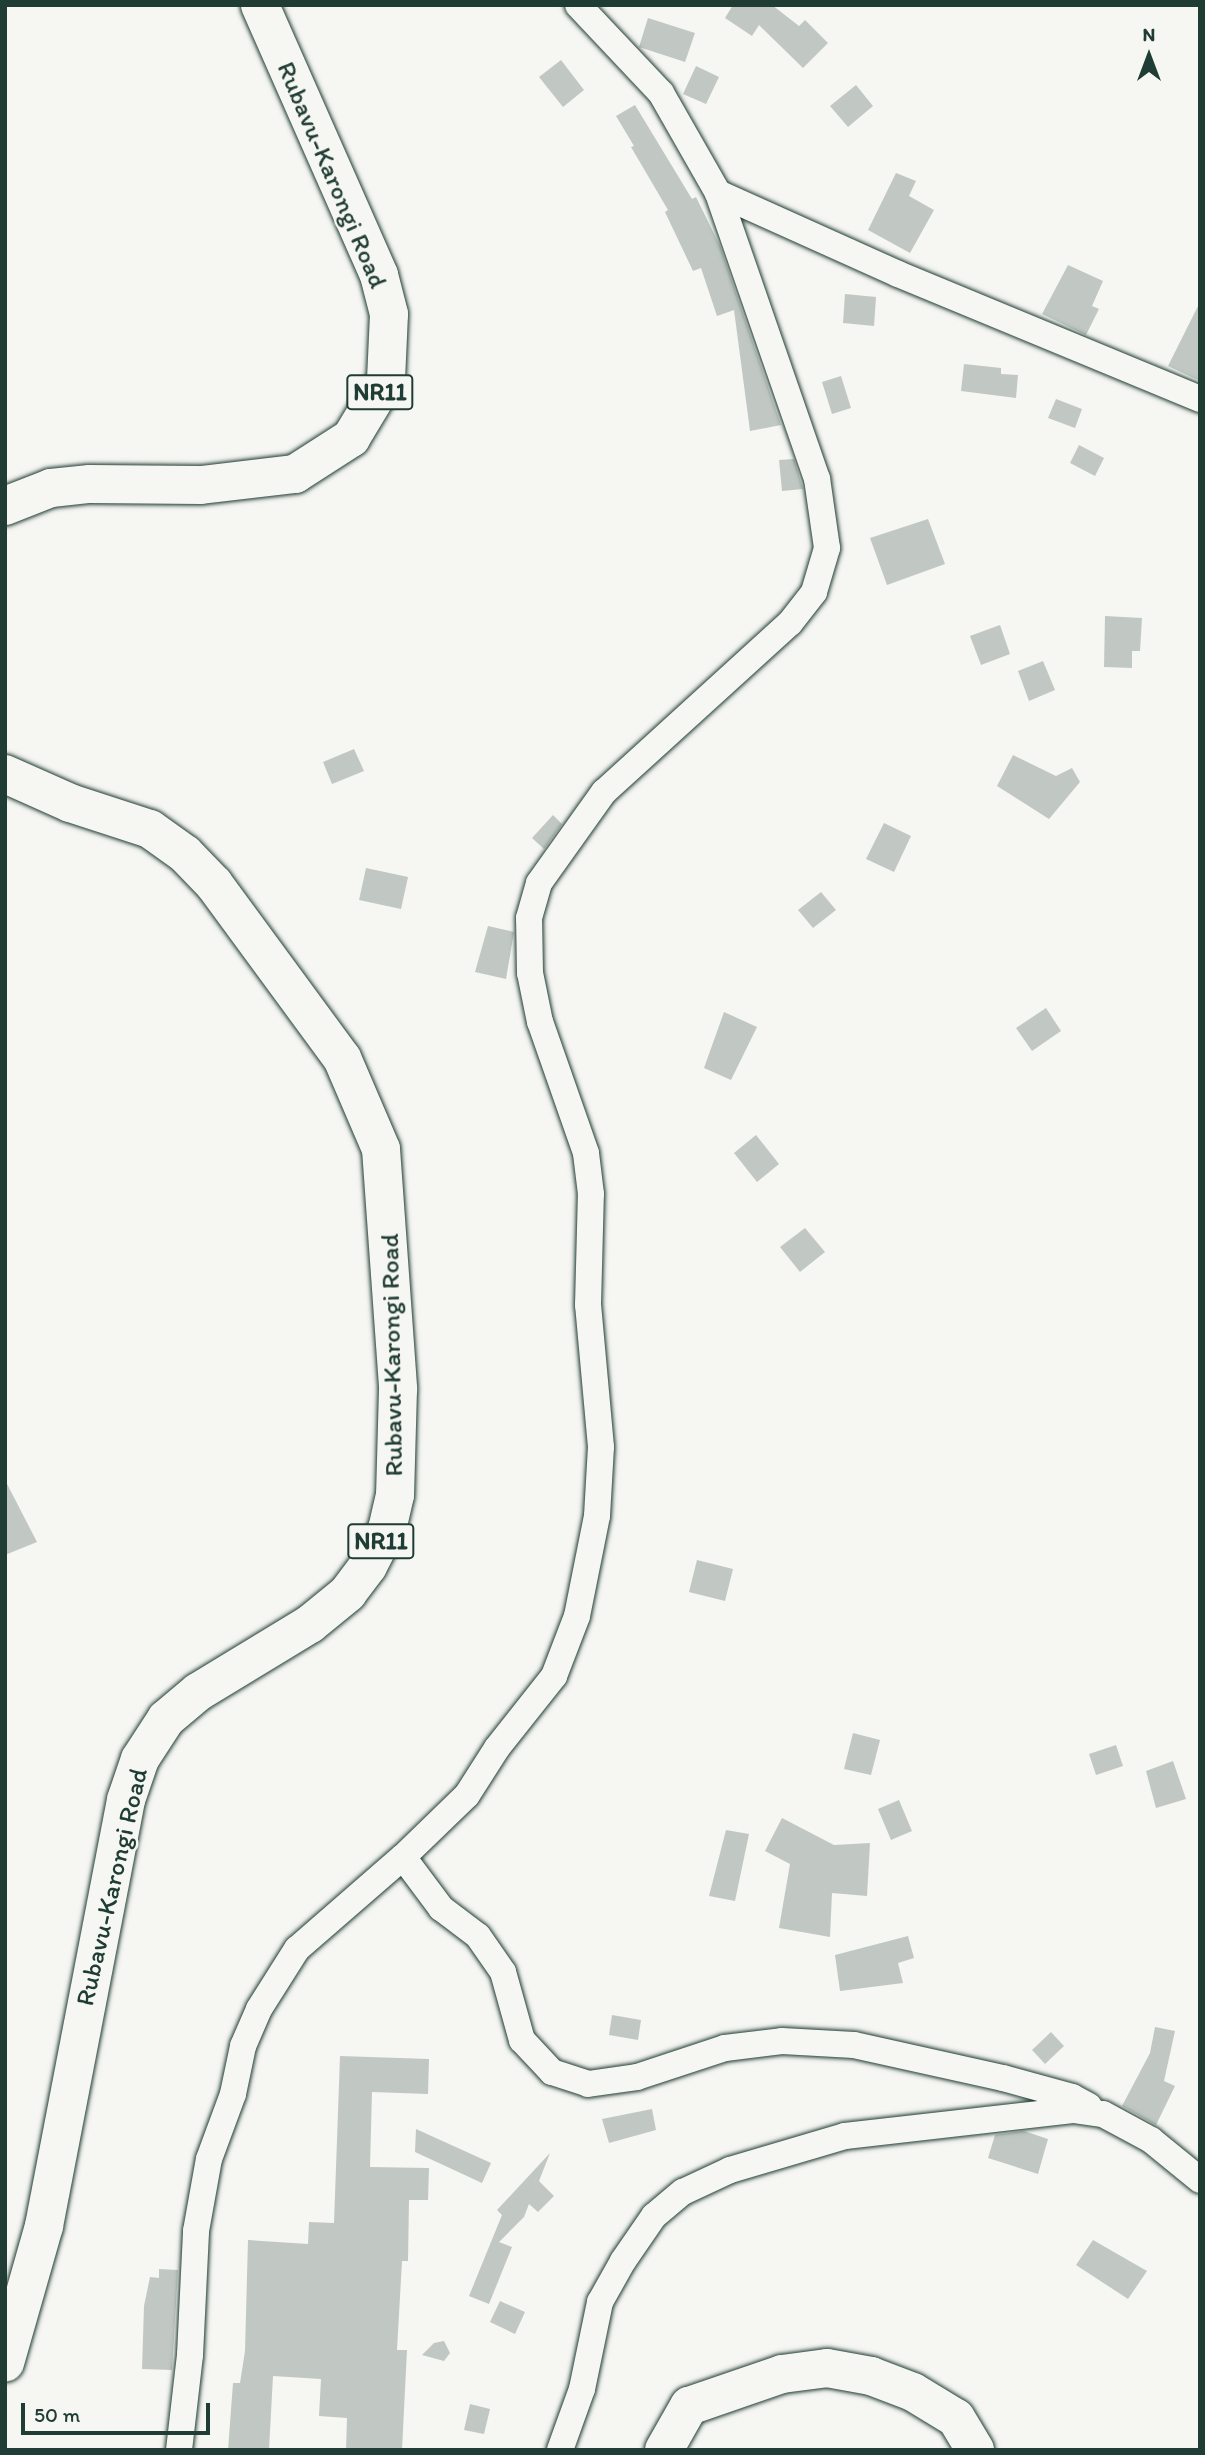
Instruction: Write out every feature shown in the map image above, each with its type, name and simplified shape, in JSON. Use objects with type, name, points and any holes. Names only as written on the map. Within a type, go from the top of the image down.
[{"type":"main road","name":"Rubavu-Karongi Road","points":[[5,506],[51,488],[90,484],[201,485],[295,474],[351,438],[386,380],[388,314],[379,275],[260,5]]},
{"type":"main road","name":"Rubavu-Karongi Road","points":[[5,774],[70,803],[150,829],[185,854],[214,884],[342,1058],[381,1149],[398,1389],[395,1495],[387,1529],[368,1566],[348,1593],[310,1624],[198,1692],[166,1719],[140,1759],[126,1800],[44,2226],[5,2363]]},
{"type":"main road","points":[[664,2450],[689,2406],[782,2374],[827,2368],[871,2376],[913,2392],[957,2418],[975,2450]]},
{"type":"street","points":[[179,2450],[190,2355],[196,2231],[209,2160],[233,2094],[243,2046],[259,2009],[297,1949],[403,1857],[467,1795],[496,1748],[554,1676],[577,1616],[597,1516],[601,1447],[588,1305],[591,1194],[586,1153],[540,1022],[530,973],[529,918],[539,883],[604,792],[790,624],[814,592],[827,548],[817,479],[718,193],[660,93],[578,5]]},
{"type":"street","points":[[718,193],[898,274],[1200,399]]},
{"type":"street","points":[[403,1857],[441,1908],[484,1945],[503,1972],[522,2040],[552,2072],[588,2084],[637,2077],[725,2048],[782,2041],[854,2045],[1048,2090],[1103,2114],[1151,2140],[1200,2180]]},
{"type":"street","points":[[560,2450],[582,2389],[600,2302],[654,2217],[683,2192],[730,2169],[845,2136],[1037,2112],[1103,2114]]},
{"type":"building","points":[[733,5],[772,5],[799,26],[805,20],[828,43],[803,68],[759,25],[752,36],[725,18]]},
{"type":"building","points":[[648,18],[695,33],[685,62],[639,47]]},
{"type":"building","points":[[561,60],[584,90],[563,107],[539,77]]},
{"type":"building","points":[[696,66],[719,77],[706,104],[683,94]]},
{"type":"building","points":[[856,85],[873,106],[848,127],[830,106]]},
{"type":"building","points":[[635,105],[692,199],[696,197],[720,246],[781,425],[750,431],[734,310],[717,316],[701,268],[693,271],[665,212],[668,210],[616,116]]},
{"type":"building","points":[[896,173],[916,181],[909,196],[934,210],[910,253],[868,230]]},
{"type":"building","points":[[1068,265],[1103,281],[1092,306],[1099,309],[1086,335],[1042,314]]},
{"type":"building","points":[[845,294],[876,297],[874,326],[843,323]]},
{"type":"building","points":[[1200,302],[1200,381],[1168,366]]},
{"type":"building","points":[[964,364],[1001,368],[1001,374],[1018,375],[1016,398],[961,391]]},
{"type":"building","points":[[841,376],[851,408],[832,414],[822,382]]},
{"type":"building","points":[[1056,399],[1082,409],[1075,428],[1048,418]]},
{"type":"building","points":[[1079,445],[1104,458],[1095,476],[1070,463]]},
{"type":"building","points":[[794,459],[803,489],[782,491],[779,460]]},
{"type":"building","points":[[928,519],[945,564],[887,585],[870,538]]},
{"type":"building","points":[[1105,616],[1142,618],[1140,651],[1132,651],[1132,668],[1104,667]]},
{"type":"building","points":[[1000,625],[1010,654],[981,665],[970,636]]},
{"type":"building","points":[[1043,661],[1055,690],[1029,701],[1018,671]]},
{"type":"building","points":[[354,749],[364,771],[332,784],[323,762]]},
{"type":"building","points":[[1013,755],[1056,776],[1072,768],[1080,782],[1049,819],[997,786]]},
{"type":"building","points":[[553,815],[562,824],[544,849],[532,838]]},
{"type":"building","points":[[884,823],[911,836],[894,872],[866,859]]},
{"type":"building","points":[[366,868],[408,877],[401,909],[359,900]]},
{"type":"building","points":[[821,892],[836,910],[813,928],[798,910]]},
{"type":"building","points":[[488,926],[514,932],[506,979],[475,972]]},
{"type":"building","points":[[1046,1008],[1061,1031],[1032,1051],[1016,1028]]},
{"type":"building","points":[[724,1012],[757,1027],[731,1080],[704,1068]]},
{"type":"building","points":[[756,1135],[779,1164],[757,1182],[734,1153]]},
{"type":"building","points":[[805,1228],[825,1252],[800,1272],[780,1247]]},
{"type":"building","points":[[5,1480],[37,1542],[5,1555]]},
{"type":"building","points":[[697,1560],[733,1569],[725,1601],[689,1592]]},
{"type":"building","points":[[853,1733],[880,1740],[871,1775],[844,1769]]},
{"type":"building","points":[[1116,1745],[1123,1766],[1096,1775],[1089,1754]]},
{"type":"building","points":[[1173,1761],[1186,1799],[1156,1808],[1146,1771]]},
{"type":"building","points":[[899,1800],[912,1831],[891,1840],[878,1809]]},
{"type":"building","points":[[782,1818],[834,1845],[870,1843],[867,1896],[832,1893],[830,1937],[779,1928],[790,1864],[765,1851]]},
{"type":"building","points":[[726,1830],[749,1834],[735,1901],[709,1896]]},
{"type":"building","points":[[908,1936],[914,1958],[898,1963],[903,1983],[840,1991],[835,1955]]},
{"type":"building","points":[[612,2015],[641,2020],[638,2040],[609,2035]]},
{"type":"building","points":[[1155,2027],[1175,2031],[1164,2081],[1175,2086],[1156,2125],[1122,2106],[1150,2053]]},
{"type":"building","points":[[1051,2032],[1064,2046],[1045,2064],[1032,2050]]},
{"type":"building","points":[[340,2056],[429,2059],[428,2094],[372,2092],[370,2167],[429,2168],[428,2200],[409,2200],[408,2261],[402,2261],[397,2350],[407,2350],[402,2450],[346,2450],[347,2418],[319,2416],[321,2379],[273,2376],[269,2450],[228,2450],[233,2383],[240,2383],[245,2351],[248,2240],[308,2244],[309,2222],[334,2223]]},
{"type":"building","points":[[652,2109],[656,2130],[609,2143],[602,2119]]},
{"type":"building","points":[[416,2129],[491,2163],[482,2183],[415,2152]]},
{"type":"building","points":[[1024,2131],[1048,2139],[1038,2174],[988,2158],[995,2135]]},
{"type":"building","points":[[550,2153],[539,2181],[554,2196],[538,2212],[529,2204],[524,2217],[499,2242],[512,2247],[489,2304],[469,2296],[502,2215],[497,2210]]},
{"type":"building","points":[[1093,2240],[1147,2271],[1128,2299],[1076,2265]]},
{"type":"building","points":[[159,2269],[178,2270],[172,2370],[142,2369],[144,2306],[150,2277],[159,2278]]},
{"type":"building","points":[[500,2301],[525,2312],[515,2334],[490,2322]]},
{"type":"building","points":[[444,2341],[450,2353],[444,2361],[422,2355],[434,2343]]},
{"type":"building","points":[[470,2404],[490,2409],[484,2434],[464,2430]]}]
